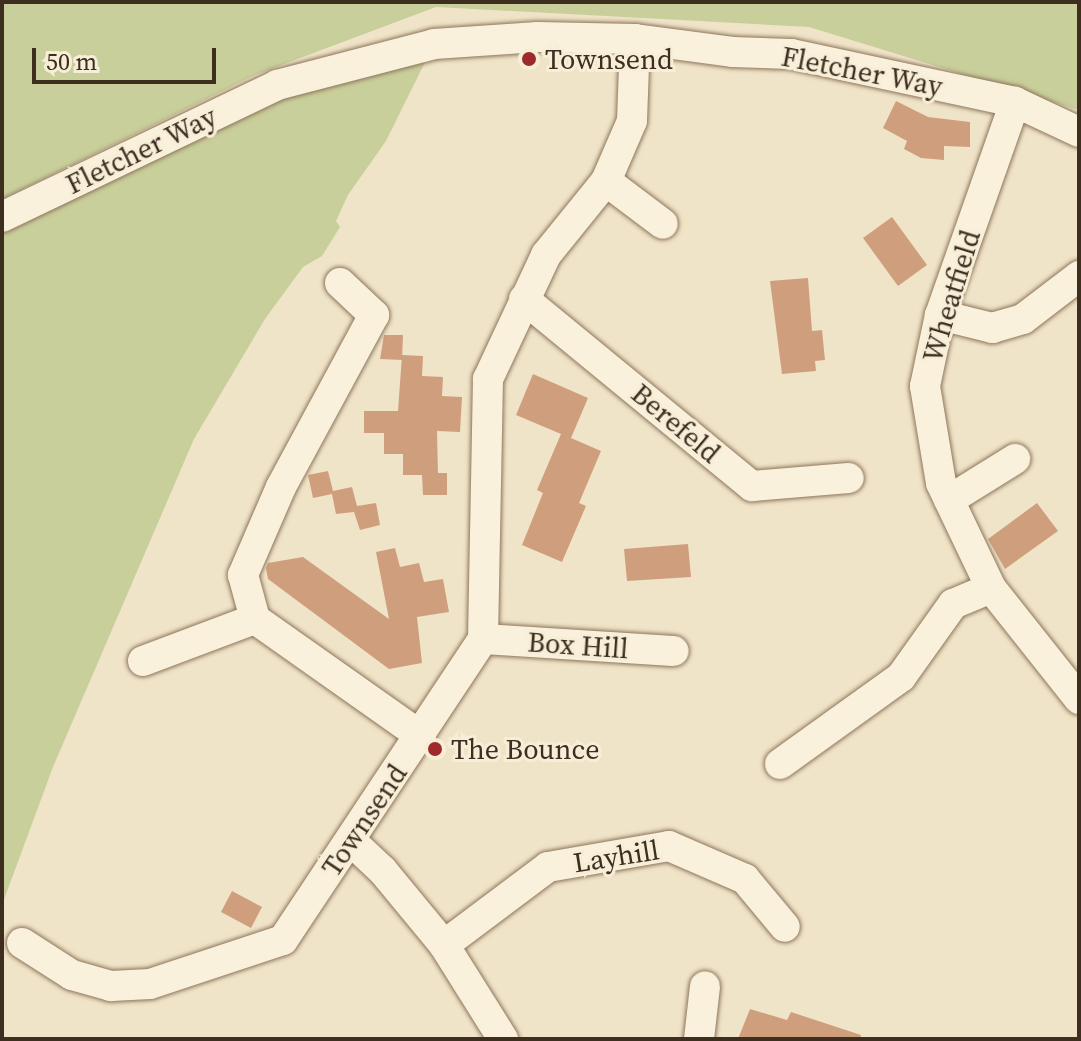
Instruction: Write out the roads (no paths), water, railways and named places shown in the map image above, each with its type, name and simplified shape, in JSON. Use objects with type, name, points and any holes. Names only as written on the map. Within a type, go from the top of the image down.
[{"type":"street","name":"Fletcher Way","points":[[2,217],[277,85],[434,44],[538,37],[635,39],[732,52],[791,54],[1015,102],[1079,132]]},
{"type":"street","points":[[483,639],[488,379],[546,255],[606,181],[632,121],[635,39]]},
{"type":"street","name":"Wheatfield","points":[[1015,102],[940,315],[925,386],[941,483],[991,588],[1079,699]]},
{"type":"street","points":[[606,181],[663,224]]},
{"type":"street","points":[[940,315],[992,328],[1023,319],[1079,276]]},
{"type":"street","points":[[340,283],[374,315],[281,487],[243,575],[255,619],[421,736]]},
{"type":"street","name":"Berefeld","points":[[524,299],[752,486],[849,478]]},
{"type":"street","points":[[949,500],[1015,459]]},
{"type":"street","points":[[780,764],[901,677],[953,604],[991,588]]},
{"type":"street","points":[[143,661],[255,619]]},
{"type":"street","name":"Box Hill","points":[[483,639],[674,651]]},
{"type":"street","name":"Townsend","points":[[22,943],[72,975],[111,986],[150,984],[283,940],[483,639]]},
{"type":"street","points":[[350,840],[383,871],[444,945],[503,1039]]},
{"type":"street","name":"Layhill","points":[[444,945],[548,867],[669,846],[745,879],[785,927]]},
{"type":"street","points":[[699,1039],[705,986]]},
{"type":"place","name":"Townsend","points":[[529,59]]},
{"type":"place","name":"The Bounce","points":[[435,749]]}]
